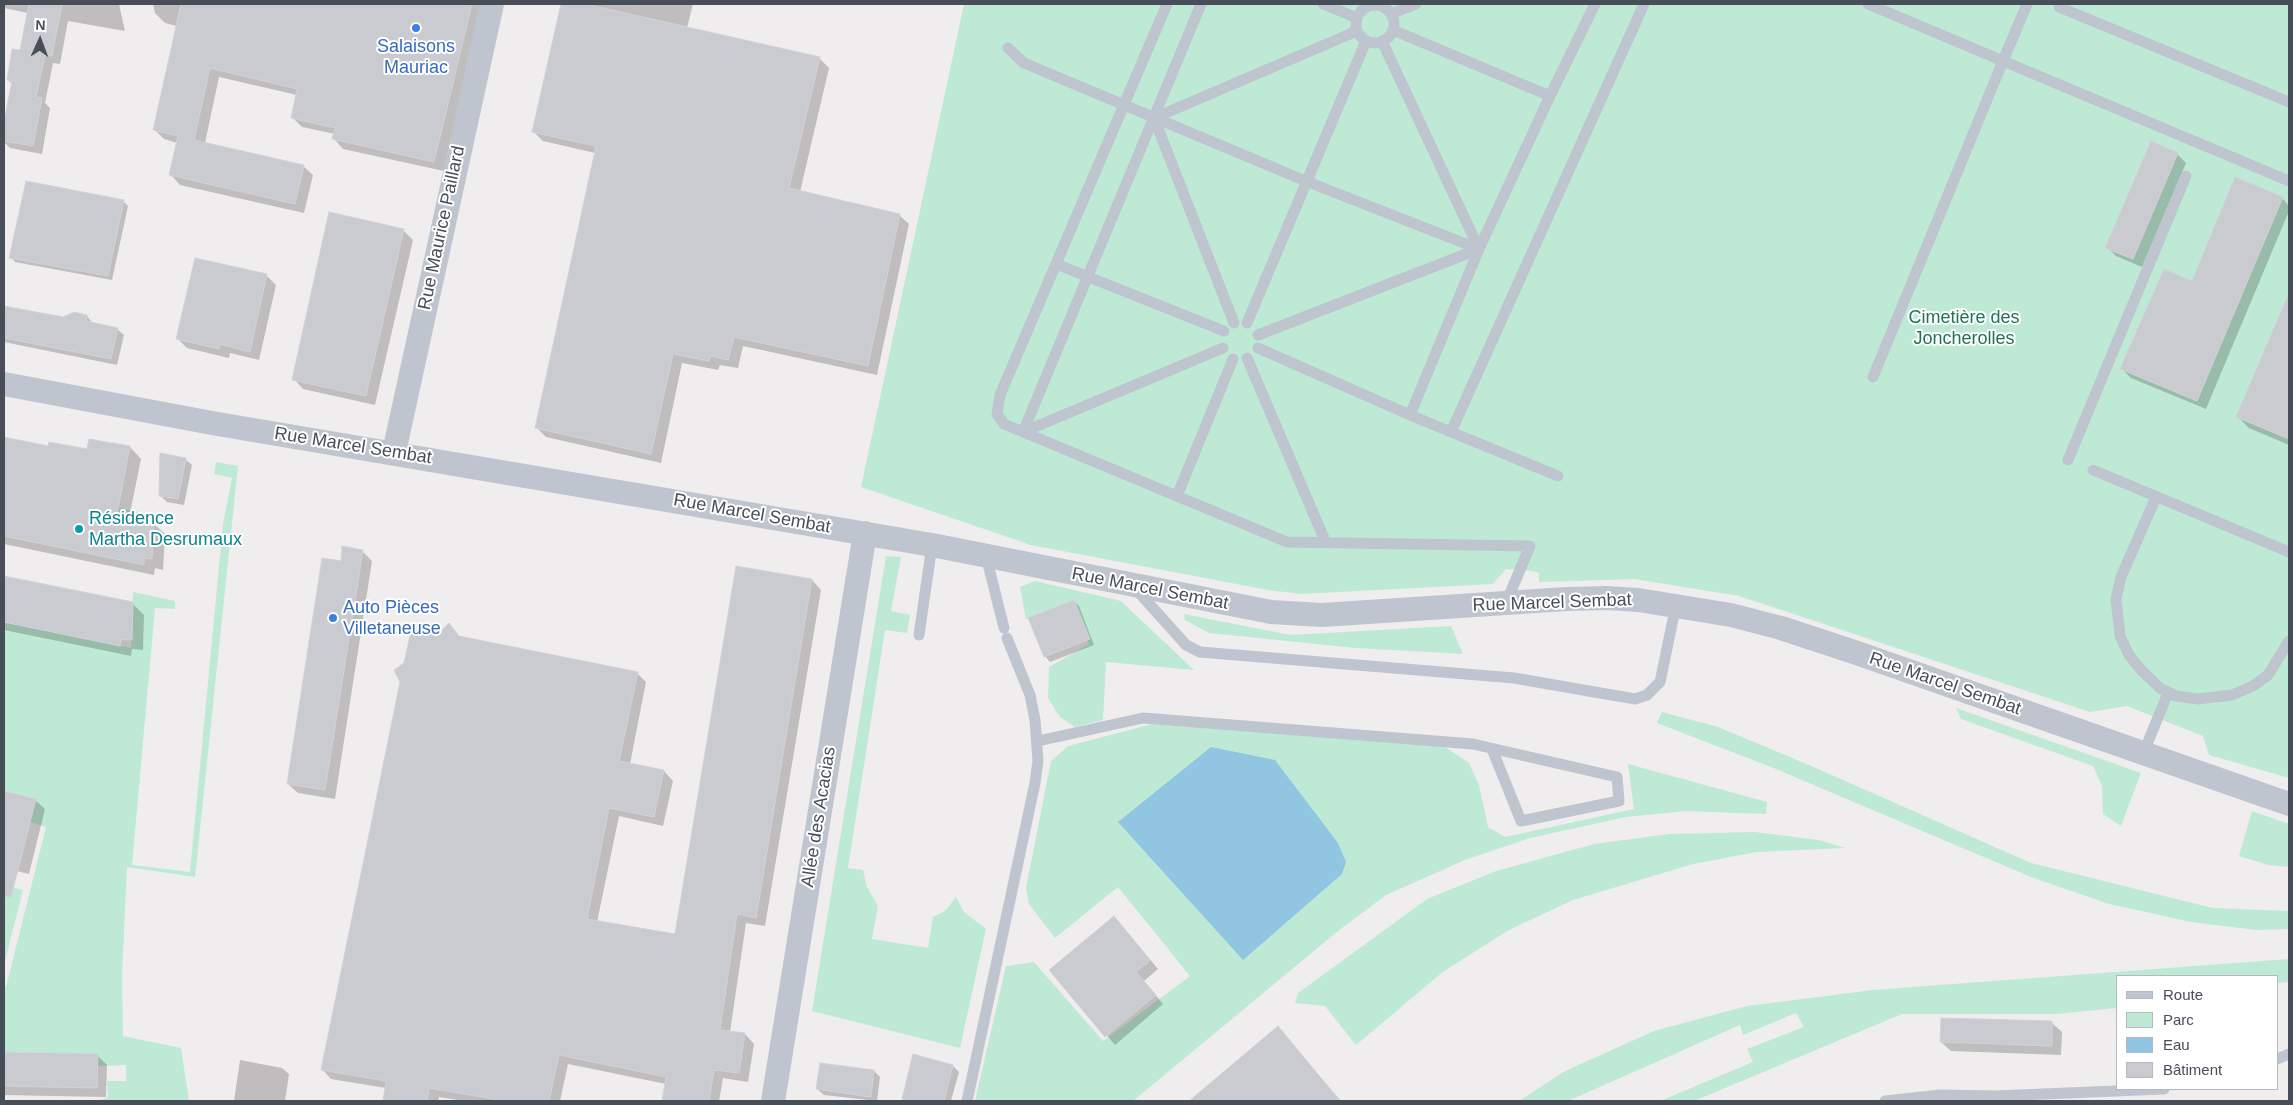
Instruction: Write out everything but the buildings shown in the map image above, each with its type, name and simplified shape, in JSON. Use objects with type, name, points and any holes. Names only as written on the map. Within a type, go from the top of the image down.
[{"type":"street","name":"Rue Maurice Paillard","points":[[394,452],[492,4]]},
{"type":"street","name":"Rue Marcel Sembat","points":[[4,384],[212,423],[394,452],[865,533],[1252,609],[1298,615],[1322,615],[1607,598],[1676,605],[1731,615],[1781,628],[2285,802]]},
{"type":"street","name":"Allée des Acacias","points":[[772,1101],[865,533]]},
{"type":"lane","points":[[1167,4],[1000,396],[996,408],[997,414],[1004,424],[1287,542],[1530,546],[1506,603]]},
{"type":"lane","points":[[1023,432],[1201,4]]},
{"type":"lane","points":[[1323,4],[1357,18]]},
{"type":"lane","points":[[1382,42],[1366,40],[1357,31],[1357,18],[1361,11],[1367,5],[1386,8],[1416,4]]},
{"type":"lane","points":[[1410,415],[1479,249],[1595,4]]},
{"type":"lane","points":[[1451,432],[1644,4]]},
{"type":"lane","points":[[1868,4],[2289,181]]},
{"type":"lane","points":[[1873,377],[2027,4]]},
{"type":"lane","points":[[2060,4],[2059,7],[2289,102]]},
{"type":"lane","points":[[1382,42],[1392,30],[1393,20],[1386,8]]},
{"type":"lane","points":[[1392,30],[1550,96]]},
{"type":"lane","points":[[1154,118],[1357,31]]},
{"type":"lane","points":[[1247,323],[1308,182],[1366,40]]},
{"type":"lane","points":[[1382,42],[1479,249]]},
{"type":"lane","points":[[1008,48],[1024,63],[1308,182],[1479,249]]},
{"type":"lane","points":[[1154,118],[1234,323]]},
{"type":"lane","points":[[2068,460],[2186,176]]},
{"type":"lane","points":[[1258,335],[1479,249]]},
{"type":"lane","points":[[1056,264],[1088,279],[1224,331]]},
{"type":"lane","points":[[1234,323],[1247,323],[1254,328],[1258,335],[1258,348],[1248,358],[1233,359],[1223,348],[1224,331],[1234,323]]},
{"type":"lane","points":[[1023,432],[1223,348]]},
{"type":"lane","points":[[1258,348],[1410,415],[1558,476]]},
{"type":"lane","points":[[1248,358],[1326,543]]},
{"type":"lane","points":[[1177,496],[1233,359]]},
{"type":"lane","points":[[2093,470],[2289,552]]},
{"type":"lane","points":[[2156,497],[2121,577],[2116,609],[2120,636],[2130,655],[2153,683],[2168,693],[2186,698],[2198,699],[2227,696],[2242,691],[2268,675],[2289,641]]},
{"type":"lane","points":[[919,636],[932,546]]},
{"type":"lane","points":[[967,1101],[1035,783],[1038,741],[1030,695],[1006,633],[986,556]]},
{"type":"lane","points":[[1132,585],[1186,645],[1200,652],[1521,678],[1625,699],[1641,698],[1655,689],[1660,682],[1676,605]]},
{"type":"lane","points":[[2143,754],[2168,693]]},
{"type":"lane","points":[[1038,741],[1143,718],[1473,744],[1617,777],[1619,801],[1521,821],[1492,749]]},
{"type":"lane","points":[[1885,1101],[1940,1095],[1995,1096],[2140,1090]]},
{"type":"green space","name":"Cimetière des Joncherolles","points":[[964,4],[2289,4],[2289,778],[2209,755],[2203,736],[2127,706],[2090,712],[1739,596],[1634,579],[1539,582],[1539,573],[1506,569],[1493,584],[1301,594],[1268,590],[1031,545],[861,487]]},
{"type":"green space","points":[[216,462],[238,466],[195,877],[127,867],[122,975],[123,1036],[181,1048],[189,1101],[96,1101],[108,1098],[107,1081],[126,1081],[126,1065],[98,1066],[97,1054],[4,1052],[4,986],[6,987],[46,827],[30,822],[36,799],[4,791],[4,622],[131,648],[133,592],[175,601],[175,609],[155,608],[132,865],[190,872],[223,524],[232,478],[214,474]]},
{"type":"green space","points":[[4,484],[154,515],[154,522],[4,492]]},
{"type":"green space","points":[[886,556],[901,557],[891,611],[910,615],[907,633],[885,630],[848,868],[863,870],[867,887],[878,906],[872,939],[928,948],[933,917],[945,911],[956,897],[964,912],[986,929],[960,1048],[812,1011]]},
{"type":"green space","points":[[1035,581],[1121,601],[1194,670],[1106,662],[1103,720],[1075,727],[1060,717],[1048,698],[1049,667],[1089,644],[1074,600],[1026,619],[1020,587]]},
{"type":"green space","points":[[1184,614],[1290,635],[1451,626],[1463,654],[1356,648],[1209,633],[1185,620]]},
{"type":"green space","points":[[1956,708],[2141,773],[2121,826],[2103,814],[2102,786],[2093,766],[1961,719]]},
{"type":"green space","points":[[1662,712],[1718,727],[2031,863],[2213,908],[2289,911],[2289,929],[2256,930],[2191,922],[2109,904],[2031,877],[1771,767],[1657,723]]},
{"type":"green space","points":[[1152,724],[1445,747],[1469,763],[1479,785],[1488,827],[1505,837],[1634,809],[1628,764],[1767,802],[1766,814],[1685,811],[1626,817],[1530,838],[1465,860],[1386,895],[1338,931],[1133,1101],[975,1101],[1006,966],[1034,962],[1103,1041],[1190,976],[1118,887],[1055,938],[1029,904],[1026,888],[1051,761],[1068,746]]},
{"type":"green space","points":[[2252,811],[2289,824],[2289,867],[2268,865],[2239,856]]},
{"type":"green space","points":[[1755,832],[1819,840],[1845,848],[1757,852],[1693,864],[1573,900],[1509,930],[1444,971],[1356,1045],[1325,1006],[1295,1003],[1298,993],[1427,899],[1496,871],[1594,844],[1669,834]]},
{"type":"green space","points":[[4,885],[23,890],[4,965]]},
{"type":"green space","points":[[2289,959],[2289,982],[2278,983],[2278,975],[2116,975],[2116,1008],[2057,1014],[1902,1014],[1694,1101],[1660,1101],[1753,1062],[1747,1049],[1804,1027],[1796,1013],[1743,1035],[1740,1025],[1568,1101],[1519,1101],[1565,1071],[1654,1031],[1747,1006],[1873,990]]},
{"type":"water","points":[[1211,747],[1275,760],[1338,843],[1346,862],[1342,874],[1243,960],[1118,822]]},
{"type":"place","name":"Salaisons Mauriac","points":[[416,28]]},
{"type":"place","name":"Résidence Martha Desrumaux","points":[[79,529]]},
{"type":"place","name":"Auto Pièces Villetaneuse","points":[[333,618]]}]
